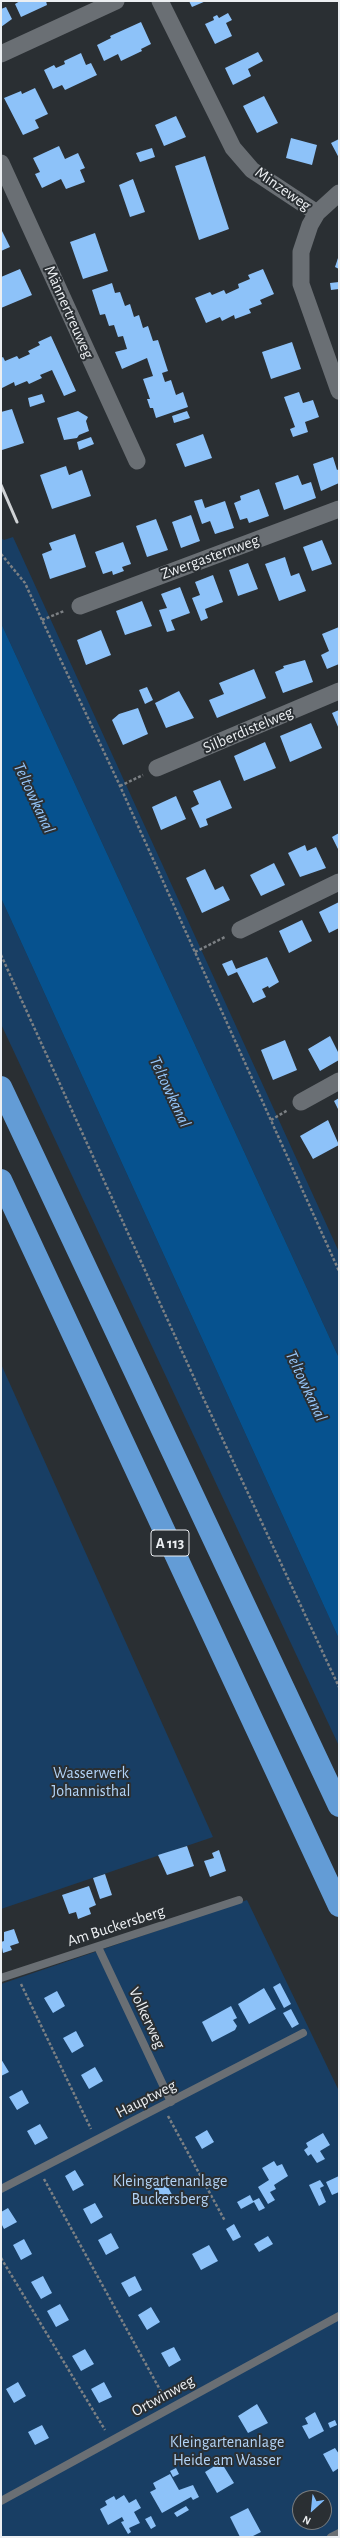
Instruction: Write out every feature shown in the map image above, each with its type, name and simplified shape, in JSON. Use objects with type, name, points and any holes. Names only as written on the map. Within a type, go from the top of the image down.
[{"type":"highway","name":"A 113","points":[[1,1087],[339,1806]]},
{"type":"highway","name":"A 113","points":[[1,1180],[339,1906]]},
{"type":"street","points":[[1,54],[116,1]]},
{"type":"street","name":"Minzeweg","points":[[160,1],[233,148],[252,170],[317,213],[304,240],[301,284],[339,391]]},
{"type":"street","name":"Männertreuweg","points":[[1,163],[137,462]]},
{"type":"street","points":[[317,213],[339,194]]},
{"type":"street","name":"Zwergasternweg","points":[[80,606],[339,509]]},
{"type":"street","name":"Silberdistelweg","points":[[157,768],[339,691]]},
{"type":"street","points":[[240,930],[339,882]]},
{"type":"street","points":[[301,1102],[339,1081]]},
{"type":"lane","name":"Am Buckersberg","points":[[1,1978],[239,1900]]},
{"type":"lane","name":"Volkerweg","points":[[98,1947],[171,2102]]},
{"type":"lane","name":"Hauptweg","points":[[1,2189],[303,2033]]},
{"type":"lane","name":"Ortwinweg","points":[[1,2501],[339,2316]]},
{"type":"lane","points":[[331,2537],[339,2532]]},
{"type":"path","points":[[1,554],[24,583],[42,620],[120,786],[339,1271]]},
{"type":"path","points":[[42,620],[80,606]]},
{"type":"path","points":[[120,786],[157,768]]},
{"type":"path","points":[[195,952],[240,930]]},
{"type":"path","points":[[1,955],[201,1393],[339,1687]]},
{"type":"path","points":[[16,1973],[96,2140]]},
{"type":"path","points":[[162,2106],[225,2221]]},
{"type":"path","points":[[38,2170],[170,2408]]},
{"type":"path","points":[[1,2258],[111,2441]]},
{"type":"green space","points":[[13,537],[339,1252],[339,1358],[1,623],[1,538],[4,540]]},
{"type":"green space","points":[[1,898],[339,1639],[339,1746],[1,1024]]},
{"type":"green space","name":"Wasserwerk Johannisthal","points":[[1,1364],[213,1837],[1,1909]]},
{"type":"green space","name":"Kleingartenanlage Buckersberg","points":[[247,1900],[339,2091],[339,2537],[1,2537],[1,1984]]},
{"type":"water","name":"Teltowkanal","points":[[1,623],[339,1358],[339,1639],[1,898]]},
{"type":"building","points":[[20,1],[46,1],[47,5],[21,17],[15,4]]},
{"type":"building","points":[[189,1],[206,1],[192,7]]},
{"type":"building","points":[[6,7],[12,19],[1,27],[1,9]]},
{"type":"building","points":[[228,13],[232,20],[226,23],[232,36],[215,44],[205,24],[214,20],[213,17],[217,15],[219,18]]},
{"type":"building","points":[[141,22],[151,44],[141,49],[142,51],[121,61],[118,54],[104,61],[97,45],[111,38],[110,36]]},
{"type":"building","points":[[258,52],[263,61],[248,69],[251,76],[233,85],[225,68]]},
{"type":"building","points":[[81,53],[86,65],[91,63],[97,75],[65,90],[62,85],[53,89],[44,70],[54,65],[56,68],[65,64],[64,61]]},
{"type":"building","points":[[35,88],[48,114],[35,120],[39,128],[23,135],[4,98],[21,91],[22,94]]},
{"type":"building","points":[[264,96],[278,123],[257,133],[243,106]]},
{"type":"building","points":[[176,116],[186,137],[164,146],[155,125]]},
{"type":"building","points":[[291,138],[317,145],[312,165],[286,158]]},
{"type":"building","points":[[339,139],[339,158],[331,143]]},
{"type":"building","points":[[59,146],[65,159],[78,153],[85,168],[80,170],[85,182],[66,189],[61,179],[42,188],[35,174],[40,172],[33,158]]},
{"type":"building","points":[[152,148],[155,157],[140,162],[136,153]]},
{"type":"building","points":[[205,156],[229,229],[199,240],[175,166]]},
{"type":"building","points":[[133,179],[145,212],[130,217],[119,185]]},
{"type":"building","points":[[1,229],[10,247],[1,251]]},
{"type":"building","points":[[95,233],[108,271],[83,279],[70,242]]},
{"type":"building","points":[[339,255],[339,269],[335,267]]},
{"type":"building","points":[[20,269],[32,295],[1,308],[1,277]]},
{"type":"building","points":[[263,269],[274,294],[260,300],[262,304],[249,309],[251,313],[235,319],[234,315],[222,321],[220,317],[206,323],[195,298],[210,292],[212,295],[224,290],[226,294],[239,288],[238,284],[250,279],[248,275]]},
{"type":"building","points":[[339,282],[339,289],[331,290],[330,283]]},
{"type":"building","points":[[112,283],[115,293],[120,292],[125,306],[130,304],[134,317],[139,315],[143,328],[148,326],[153,341],[158,340],[168,371],[162,373],[165,382],[171,380],[176,395],[183,392],[188,407],[156,418],[153,408],[150,408],[147,399],[150,399],[143,379],[153,376],[147,358],[122,369],[115,352],[127,349],[123,336],[118,337],[114,325],[109,326],[105,314],[100,315],[92,290]]},
{"type":"building","points":[[51,336],[76,391],[64,396],[52,370],[40,375],[42,378],[29,384],[27,381],[15,386],[14,382],[2,388],[1,358],[3,357],[5,361],[17,356],[19,359],[30,354],[28,351],[40,345],[38,342]]},
{"type":"building","points":[[292,342],[301,369],[271,379],[262,352]]},
{"type":"building","points":[[299,392],[303,403],[313,400],[319,417],[305,422],[308,432],[293,437],[290,429],[295,427],[284,397]]},
{"type":"building","points":[[42,394],[45,402],[30,407],[28,398]]},
{"type":"building","points":[[12,409],[24,443],[2,450],[1,412]]},
{"type":"building","points":[[78,411],[88,417],[86,421],[89,431],[79,435],[77,438],[64,440],[57,418]]},
{"type":"building","points":[[187,411],[190,418],[174,423],[172,416]]},
{"type":"building","points":[[203,434],[212,458],[185,467],[176,444]]},
{"type":"building","points":[[91,437],[94,444],[79,450],[77,442]]},
{"type":"building","points":[[333,457],[337,470],[339,469],[339,483],[321,491],[313,464]]},
{"type":"building","points":[[66,466],[69,475],[82,470],[91,496],[52,509],[40,475]]},
{"type":"building","points":[[298,475],[302,485],[311,482],[316,498],[284,510],[275,483]]},
{"type":"building","points":[[259,489],[269,516],[249,523],[247,518],[240,520],[234,503],[241,500],[240,496]]},
{"type":"building","points":[[202,499],[205,508],[225,501],[234,528],[215,534],[210,521],[202,524],[194,501]]},
{"type":"building","points":[[191,515],[200,541],[181,548],[172,522]]},
{"type":"building","points":[[156,519],[168,550],[147,557],[136,526]]},
{"type":"building","points":[[75,534],[86,567],[50,579],[42,554],[52,550],[49,543]]},
{"type":"building","points":[[322,540],[332,564],[312,571],[303,547]]},
{"type":"building","points":[[123,542],[131,564],[122,567],[124,571],[113,575],[112,571],[103,574],[95,552]]},
{"type":"building","points":[[285,557],[291,576],[299,573],[306,591],[279,601],[265,564]]},
{"type":"building","points":[[248,563],[258,589],[238,596],[229,570]]},
{"type":"building","points":[[213,575],[223,602],[205,609],[208,618],[201,621],[192,598],[200,595],[195,582]]},
{"type":"building","points":[[180,587],[190,613],[171,620],[175,630],[167,632],[159,610],[167,608],[161,594]]},
{"type":"building","points":[[142,601],[152,626],[125,635],[116,611]]},
{"type":"building","points":[[339,627],[339,664],[327,669],[321,655],[329,651],[322,634]]},
{"type":"building","points":[[101,630],[111,655],[86,665],[77,640]]},
{"type":"building","points":[[305,660],[313,682],[283,693],[275,672],[284,668],[283,666]]},
{"type":"building","points":[[254,669],[266,698],[217,718],[209,700],[224,694],[219,683]]},
{"type":"building","points":[[147,687],[153,700],[145,704],[139,690]]},
{"type":"building","points":[[179,691],[194,718],[166,728],[155,703]]},
{"type":"building","points":[[138,708],[148,734],[123,745],[112,720],[119,714]]},
{"type":"building","points":[[339,710],[339,729],[332,713]]},
{"type":"building","points":[[311,723],[322,748],[290,762],[280,736]]},
{"type":"building","points":[[265,742],[276,768],[244,781],[234,756]]},
{"type":"building","points":[[220,780],[232,808],[206,819],[208,825],[200,828],[191,808],[199,804],[193,791]]},
{"type":"building","points":[[176,796],[186,819],[161,830],[152,807]]},
{"type":"building","points":[[339,833],[339,851],[332,837]]},
{"type":"building","points":[[305,845],[307,851],[316,847],[326,868],[300,877],[288,853]]},
{"type":"building","points":[[274,863],[285,885],[261,896],[250,875]]},
{"type":"building","points":[[205,869],[215,890],[223,886],[230,900],[202,913],[186,878]]},
{"type":"building","points":[[339,902],[339,928],[329,933],[319,912]]},
{"type":"building","points":[[302,920],[312,941],[289,953],[279,931]]},
{"type":"building","points":[[267,957],[279,982],[269,988],[268,986],[262,989],[266,997],[253,1003],[237,972],[228,976],[222,964],[232,960],[236,969]]},
{"type":"building","points":[[330,1036],[339,1054],[339,1060],[320,1071],[308,1049]]},
{"type":"building","points":[[285,1040],[297,1070],[273,1080],[261,1050]]},
{"type":"building","points":[[339,1098],[339,1111],[334,1101]]},
{"type":"building","points":[[328,1120],[339,1145],[313,1159],[300,1136]]},
{"type":"building","points":[[187,1846],[194,1866],[167,1875],[158,1855]]},
{"type":"building","points":[[219,1850],[226,1871],[210,1877],[204,1861],[214,1858],[212,1853]]},
{"type":"building","points":[[105,1874],[112,1895],[100,1899],[93,1878]]},
{"type":"building","points":[[89,1886],[96,1905],[89,1908],[91,1914],[78,1919],[76,1912],[69,1914],[62,1895]]},
{"type":"building","points":[[14,1929],[19,1943],[10,1946],[12,1950],[3,1953],[1,1942],[4,1941],[4,1932]]},
{"type":"building","points":[[280,1983],[291,2004],[284,2008],[273,1987]]},
{"type":"building","points":[[264,1988],[276,2009],[249,2024],[238,2004]]},
{"type":"building","points":[[57,1991],[65,2006],[53,2013],[44,1998]]},
{"type":"building","points":[[231,2006],[237,2018],[233,2020],[237,2026],[235,2030],[212,2042],[202,2022]]},
{"type":"building","points":[[291,2009],[299,2024],[292,2028],[283,2013]]},
{"type":"building","points":[[76,2031],[84,2046],[72,2053],[63,2038]]},
{"type":"building","points":[[1,2059],[9,2072],[1,2076]]},
{"type":"building","points":[[95,2067],[103,2081],[89,2089],[81,2075]]},
{"type":"building","points":[[22,2090],[29,2103],[17,2110],[9,2097]]},
{"type":"building","points":[[40,2124],[48,2138],[35,2145],[27,2131]]},
{"type":"building","points":[[207,2130],[214,2142],[202,2149],[195,2137]]},
{"type":"building","points":[[323,2133],[330,2145],[320,2151],[325,2159],[317,2163],[311,2154],[308,2156],[304,2150],[308,2147],[306,2143]]},
{"type":"building","points":[[274,2161],[277,2166],[282,2164],[288,2176],[274,2185],[276,2189],[270,2192],[275,2200],[268,2204],[258,2187],[269,2180],[262,2168]]},
{"type":"building","points":[[75,2170],[84,2185],[73,2191],[65,2176]]},
{"type":"building","points":[[339,2176],[339,2192],[332,2195],[326,2182]]},
{"type":"building","points":[[320,2180],[324,2186],[320,2188],[326,2202],[319,2206],[309,2185]]},
{"type":"building","points":[[165,2182],[175,2200],[164,2205],[154,2188]]},
{"type":"building","points":[[250,2195],[253,2201],[259,2198],[265,2208],[259,2211],[254,2202],[241,2209],[237,2202]]},
{"type":"building","points":[[95,2203],[103,2217],[91,2224],[83,2209]]},
{"type":"building","points":[[8,2208],[17,2222],[4,2229],[1,2223],[1,2212]]},
{"type":"building","points":[[234,2224],[241,2237],[233,2241],[226,2229]]},
{"type":"building","points":[[111,2233],[119,2248],[106,2255],[98,2240]]},
{"type":"building","points":[[268,2236],[273,2244],[259,2252],[254,2244]]},
{"type":"building","points":[[24,2239],[32,2254],[21,2260],[13,2245]]},
{"type":"building","points":[[209,2245],[218,2261],[201,2270],[192,2254]]},
{"type":"building","points":[[43,2276],[52,2293],[41,2299],[31,2282]]},
{"type":"building","points":[[135,2276],[142,2290],[129,2297],[121,2283]]},
{"type":"building","points":[[60,2304],[69,2320],[56,2327],[47,2311]]},
{"type":"building","points":[[151,2307],[160,2322],[147,2330],[138,2315]]},
{"type":"building","points":[[174,2347],[181,2360],[169,2367],[161,2353]]},
{"type":"building","points":[[85,2349],[94,2364],[81,2371],[72,2356]]},
{"type":"building","points":[[18,2382],[26,2396],[14,2403],[6,2389]]},
{"type":"building","points":[[104,2382],[112,2397],[99,2403],[91,2389]]},
{"type":"building","points":[[257,2404],[268,2423],[248,2433],[238,2416]]},
{"type":"building","points":[[315,2412],[324,2431],[309,2439],[302,2426],[308,2424],[305,2418]]},
{"type":"building","points":[[335,2420],[337,2425],[330,2428],[328,2423]]},
{"type":"building","points":[[42,2425],[49,2438],[35,2445],[28,2432]]},
{"type":"building","points":[[335,2448],[339,2454],[339,2468],[333,2472],[323,2454]]},
{"type":"building","points":[[221,2462],[234,2483],[217,2493],[205,2472]]},
{"type":"building","points":[[176,2468],[179,2474],[173,2477],[170,2471]]},
{"type":"building","points":[[170,2474],[179,2490],[193,2485],[199,2497],[193,2500],[191,2497],[162,2513],[150,2492],[156,2489],[153,2483]]},
{"type":"building","points":[[124,2495],[129,2503],[136,2499],[141,2508],[134,2512],[140,2523],[129,2528],[131,2532],[128,2534],[121,2522],[124,2521],[122,2517],[108,2525],[100,2509],[107,2505],[105,2501],[114,2496],[116,2500]]},
{"type":"building","points":[[186,2506],[189,2510],[177,2517],[174,2513]]},
{"type":"building","points":[[248,2508],[261,2532],[251,2537],[240,2537],[230,2517]]},
{"type":"building","points":[[151,2516],[156,2526],[151,2529],[145,2519]]},
{"type":"railway","points":[[1,485],[17,522]]},
{"type":"park label","name":"Kleingartenanlage Heide am Wasser","points":[[227,2451]]}]
